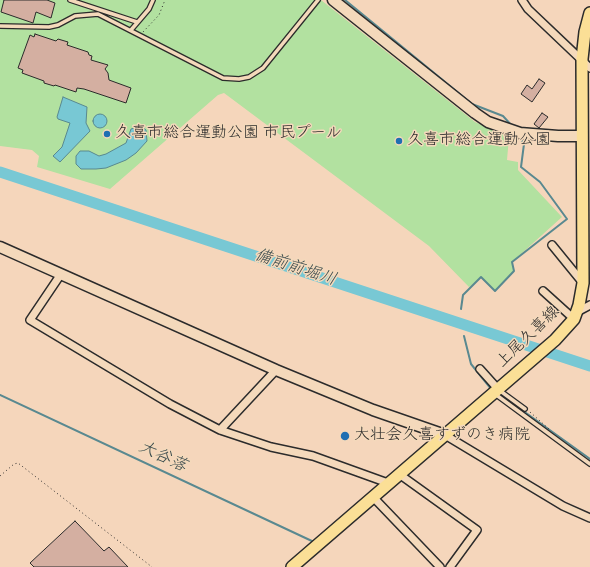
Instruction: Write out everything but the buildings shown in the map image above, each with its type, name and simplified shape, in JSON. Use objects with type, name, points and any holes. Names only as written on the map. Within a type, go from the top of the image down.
[{"type":"main road","name":"上尾久喜線","points":[[292,567],[537,356],[575,316],[583,283],[586,160],[582,136],[582,59],[583,42],[590,13]]},
{"type":"street","points":[[333,0],[488,122],[520,133],[582,136]]},
{"type":"street","points":[[522,0],[528,9],[590,68]]},
{"type":"street","points":[[552,245],[583,283]]},
{"type":"street","points":[[0,247],[278,371],[373,410],[445,435],[563,506],[590,518]]},
{"type":"street","points":[[61,274],[30,320],[170,404],[223,430],[271,447],[313,456],[388,483]]},
{"type":"street","points":[[543,291],[575,316],[590,305]]},
{"type":"street","points":[[480,369],[496,391]]},
{"type":"street","points":[[223,430],[278,371]]},
{"type":"street","points":[[399,474],[477,530],[450,567]]},
{"type":"street","points":[[373,497],[440,567]]},
{"type":"lane","points":[[70,0],[136,22]]},
{"type":"lane","points":[[131,30],[136,22],[149,9],[153,0]]},
{"type":"lane","points":[[0,26],[49,27],[75,16],[98,14],[223,78],[239,79],[249,77],[263,68],[318,0]]},
{"type":"lane","points":[[496,391],[525,409]]},
{"type":"lane","points":[[496,391],[590,464]]},
{"type":"path","points":[[140,35],[159,15],[165,0]]},
{"type":"path","points":[[525,409],[550,428]]},
{"type":"path","points":[[0,476],[14,464],[18,463],[152,567]]},
{"type":"green space","name":"久喜市総合運動公園","points":[[0,0],[321,0],[475,122],[509,137],[507,160],[518,162],[518,170],[562,217],[512,262],[514,271],[495,291],[481,278],[469,287],[429,246],[224,93],[218,95],[110,189],[37,167],[39,156],[32,150],[0,146]]},
{"type":"water","points":[[63,97],[87,107],[86,123],[90,131],[60,162],[53,156],[62,147],[70,123],[58,119],[57,117]]},
{"type":"water","points":[[97,114],[103,114],[107,118],[107,124],[103,128],[97,128],[93,124],[93,118]]},
{"type":"water","points":[[141,126],[146,130],[147,141],[136,153],[126,160],[106,168],[96,169],[81,169],[76,164],[76,156],[80,151],[89,151],[99,156],[106,154],[126,143],[131,129]]},
{"type":"waterway","points":[[345,0],[472,104],[503,116],[513,127]]},
{"type":"waterway","points":[[461,309],[463,295],[481,277],[495,291],[514,271],[512,262],[567,219],[540,182],[521,167],[524,144],[519,136]]},
{"type":"waterway","name":"備前前堀川","points":[[0,172],[590,366]]},
{"type":"waterway","points":[[464,336],[471,364],[492,390]]},
{"type":"waterway","name":"大谷落","points":[[0,395],[314,542]]},
{"type":"waterway","points":[[501,395],[590,459]]},
{"type":"place","name":"久喜市総合運動公園 市民プール","points":[[107,134]]},
{"type":"place","name":"久喜市総合運動公園","points":[[399,141]]},
{"type":"place","name":"大壮会久喜すずのき病院","points":[[345,436]]}]
